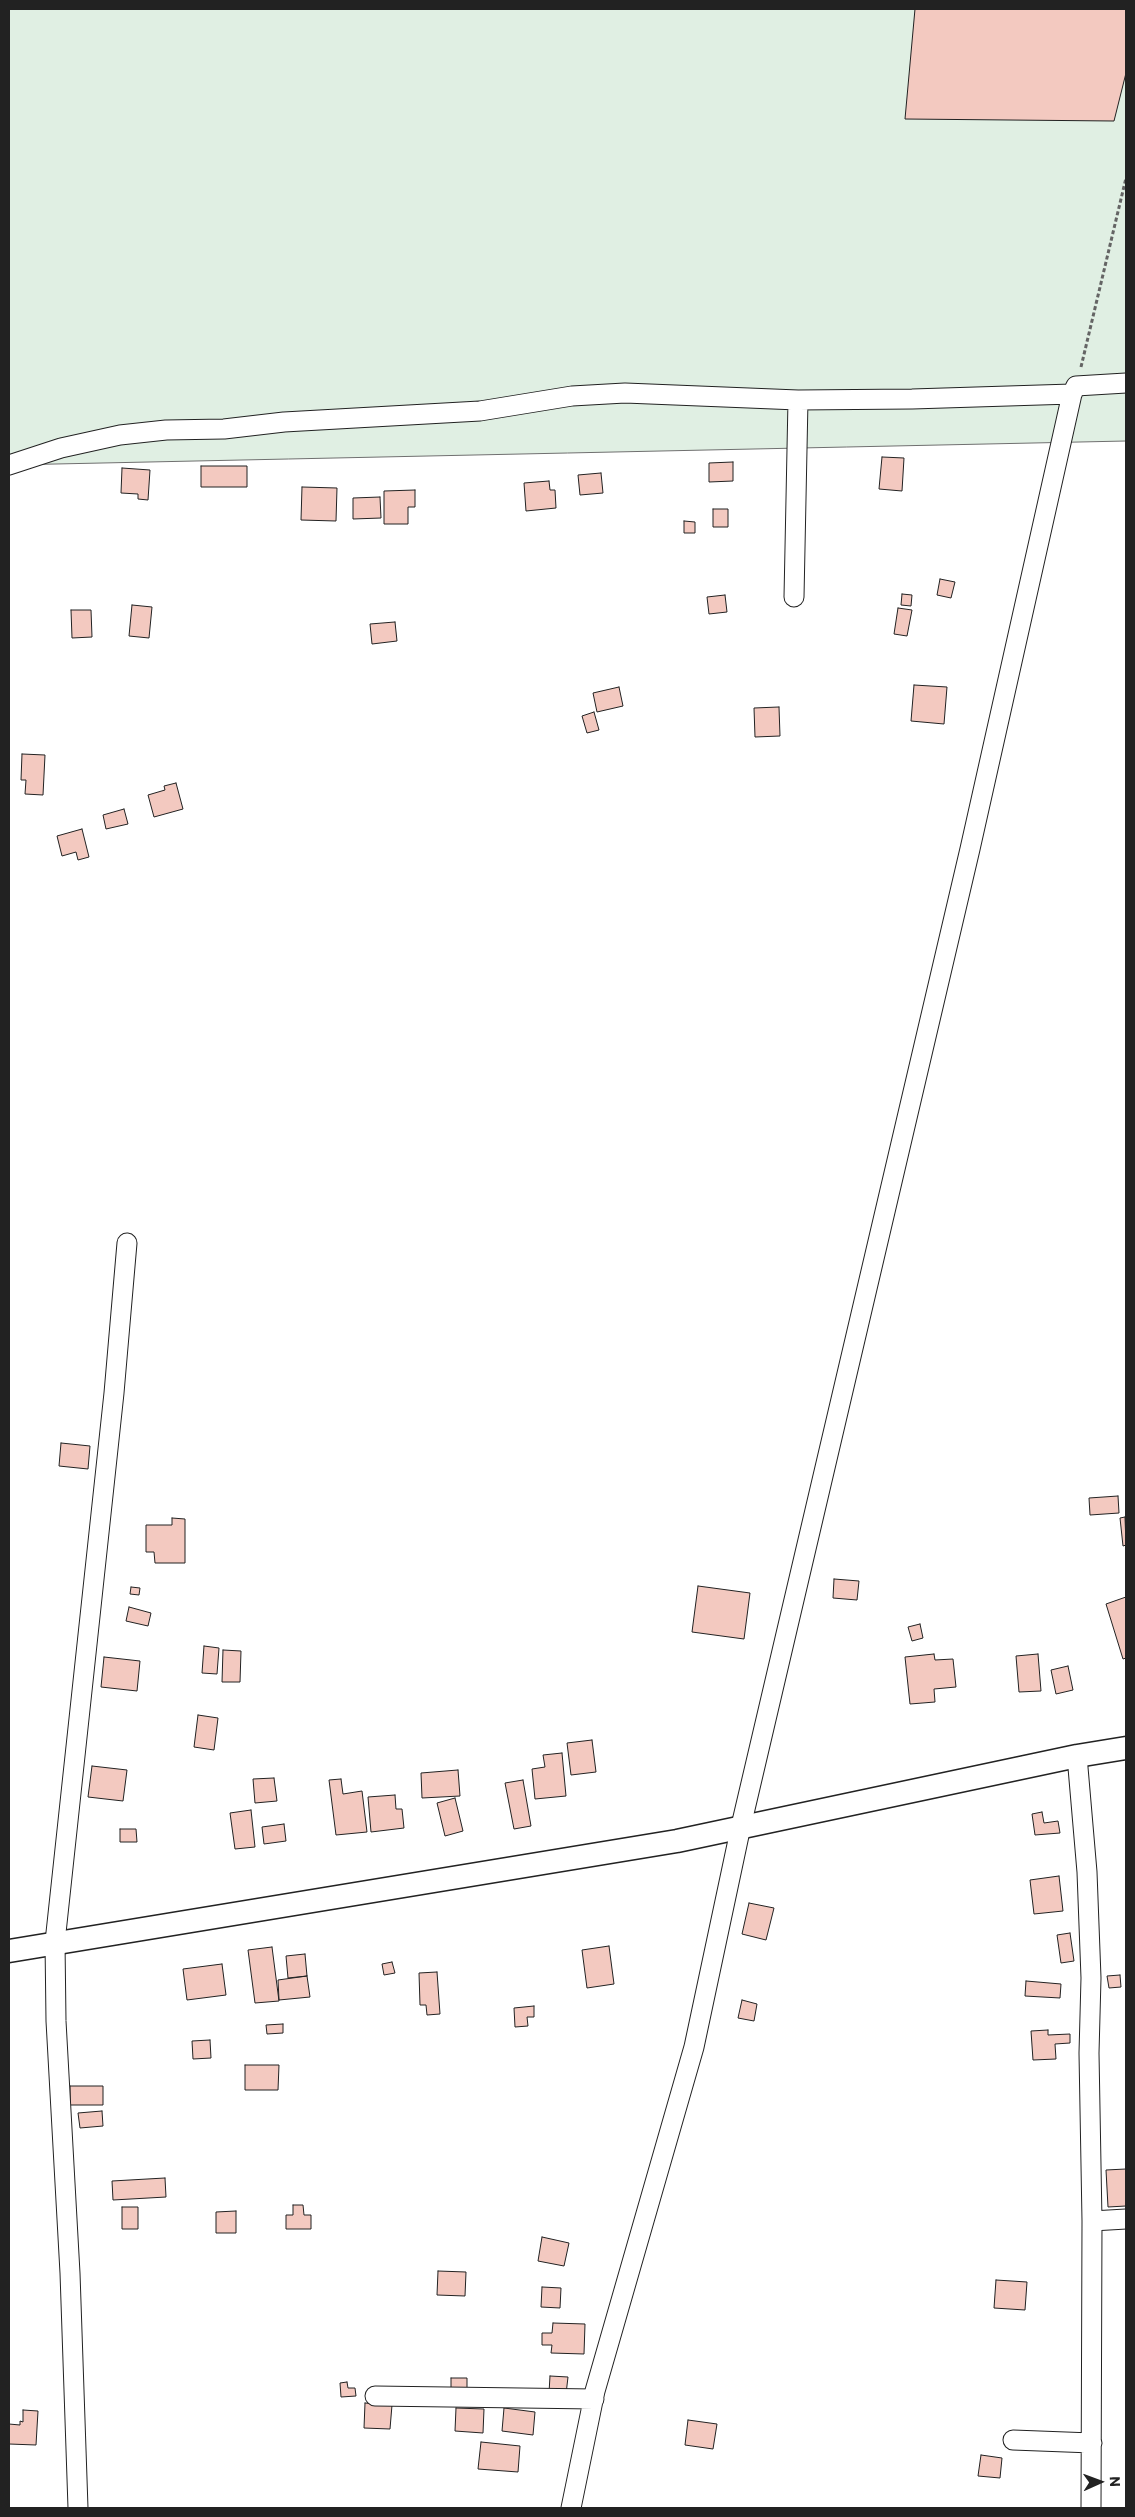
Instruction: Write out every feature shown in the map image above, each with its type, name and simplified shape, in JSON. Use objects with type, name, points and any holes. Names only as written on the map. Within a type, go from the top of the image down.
[{"type":"street","points":[[9,464],[61,448],[129,434],[166,430],[224,429],[284,422],[480,411],[572,396],[625,393],[798,400],[912,400],[1074,390],[1126,384]]},
{"type":"street","points":[[571,2508],[594,2399],[694,2047],[741,1826],[972,839],[1074,390]]},
{"type":"street","points":[[794,597],[798,400]]},
{"type":"street","points":[[78,2508],[70,2273],[56,2021],[55,1942],[114,1393],[127,1243]]},
{"type":"street","points":[[9,1951],[677,1841],[1077,1756],[1126,1748]]},
{"type":"street","points":[[1077,1756],[1087,1872],[1091,1978],[1089,2053],[1092,2221],[1091,2508]]},
{"type":"street","points":[[1092,2221],[1126,2219]]},
{"type":"street","points":[[375,2396],[594,2399]]},
{"type":"street","points":[[1013,2440],[1092,2443]]},
{"type":"path","points":[[1074,390],[1126,178]]},
{"type":"green space","points":[[9,9],[1126,9],[1126,441],[9,465]]},
{"type":"building","points":[[915,9],[1126,9],[1126,73],[1114,121],[905,119]]},
{"type":"building","points":[[882,457],[904,458],[902,491],[879,489]]},
{"type":"building","points":[[733,462],[733,481],[709,482],[709,463]]},
{"type":"building","points":[[201,466],[247,466],[247,487],[201,487]]},
{"type":"building","points":[[122,468],[150,470],[148,500],[138,499],[138,494],[121,493]]},
{"type":"building","points":[[601,473],[603,493],[580,495],[578,475]]},
{"type":"building","points":[[549,481],[550,490],[555,490],[556,508],[526,511],[524,483]]},
{"type":"building","points":[[302,487],[337,488],[336,521],[301,520]]},
{"type":"building","points":[[415,490],[415,507],[408,507],[408,524],[384,524],[384,491]]},
{"type":"building","points":[[380,497],[381,518],[353,519],[353,498]]},
{"type":"building","points":[[713,509],[728,509],[728,527],[713,527]]},
{"type":"building","points":[[684,521],[695,522],[695,533],[684,533]]},
{"type":"building","points":[[940,579],[955,582],[951,598],[937,595]]},
{"type":"building","points":[[902,594],[912,595],[911,606],[901,605]]},
{"type":"building","points":[[725,595],[727,612],[709,614],[707,597]]},
{"type":"building","points":[[132,605],[152,607],[149,638],[129,636]]},
{"type":"building","points":[[898,608],[912,610],[907,636],[894,634]]},
{"type":"building","points":[[71,610],[91,610],[92,637],[72,638]]},
{"type":"building","points":[[395,622],[397,641],[372,644],[370,624]]},
{"type":"building","points":[[914,685],[947,687],[944,724],[911,721]]},
{"type":"building","points":[[619,687],[623,706],[597,712],[593,693]]},
{"type":"building","points":[[779,707],[780,736],[755,737],[754,708]]},
{"type":"building","points":[[594,712],[599,730],[587,733],[582,716]]},
{"type":"building","points":[[22,754],[45,755],[43,795],[25,794],[26,780],[21,780]]},
{"type":"building","points":[[176,783],[183,809],[154,817],[148,795],[165,790],[164,786]]},
{"type":"building","points":[[124,809],[128,824],[106,829],[103,815]]},
{"type":"building","points":[[82,829],[89,857],[78,860],[76,852],[62,856],[57,836]]},
{"type":"building","points":[[61,1443],[90,1446],[88,1469],[59,1466]]},
{"type":"building","points":[[1118,1496],[1119,1513],[1090,1515],[1089,1498]]},
{"type":"building","points":[[1125,1517],[1126,1545],[1123,1546],[1120,1518]]},
{"type":"building","points":[[172,1518],[185,1519],[185,1563],[155,1563],[154,1552],[146,1552],[146,1525],[172,1525]]},
{"type":"building","points":[[834,1579],[859,1581],[857,1600],[833,1598]]},
{"type":"building","points":[[698,1586],[750,1593],[744,1639],[692,1632]]},
{"type":"building","points":[[131,1587],[140,1588],[139,1595],[130,1594]]},
{"type":"building","points":[[1126,1597],[1126,1658],[1123,1659],[1106,1604]]},
{"type":"building","points":[[129,1607],[151,1613],[148,1626],[126,1621]]},
{"type":"building","points":[[920,1624],[923,1638],[912,1641],[908,1627]]},
{"type":"building","points":[[204,1646],[219,1648],[217,1674],[202,1673]]},
{"type":"building","points":[[223,1650],[241,1651],[240,1682],[222,1682]]},
{"type":"building","points":[[934,1654],[935,1660],[953,1659],[956,1687],[934,1689],[935,1702],[910,1704],[905,1657]]},
{"type":"building","points":[[1038,1654],[1041,1691],[1019,1692],[1016,1656]]},
{"type":"building","points":[[104,1657],[140,1661],[137,1691],[101,1687]]},
{"type":"building","points":[[1068,1666],[1073,1690],[1056,1694],[1051,1670]]},
{"type":"building","points":[[198,1715],[218,1718],[214,1750],[194,1747]]},
{"type":"building","points":[[592,1740],[596,1772],[571,1775],[567,1743]]},
{"type":"building","points":[[562,1753],[566,1796],[535,1799],[532,1769],[545,1767],[543,1755]]},
{"type":"building","points":[[92,1766],[127,1770],[123,1801],[88,1797]]},
{"type":"building","points":[[458,1770],[460,1796],[422,1798],[421,1773]]},
{"type":"building","points":[[274,1778],[277,1801],[255,1803],[253,1779]]},
{"type":"building","points":[[341,1779],[343,1794],[362,1791],[367,1832],[336,1835],[329,1780]]},
{"type":"building","points":[[523,1780],[531,1826],[514,1829],[505,1783]]},
{"type":"building","points":[[395,1795],[396,1809],[402,1809],[404,1828],[371,1832],[368,1797]]},
{"type":"building","points":[[455,1798],[463,1831],[445,1836],[437,1803]]},
{"type":"building","points":[[251,1810],[255,1847],[235,1849],[230,1813]]},
{"type":"building","points":[[1042,1812],[1044,1823],[1058,1821],[1060,1833],[1035,1835],[1032,1814]]},
{"type":"building","points":[[284,1824],[286,1841],[264,1844],[262,1827]]},
{"type":"building","points":[[120,1829],[136,1829],[137,1842],[120,1842]]},
{"type":"building","points":[[1059,1876],[1063,1911],[1034,1914],[1030,1880]]},
{"type":"building","points":[[749,1903],[774,1908],[766,1940],[742,1934]]},
{"type":"building","points":[[1070,1933],[1074,1961],[1061,1963],[1057,1935]]},
{"type":"building","points":[[609,1946],[614,1984],[587,1988],[582,1950]]},
{"type":"building","points":[[272,1947],[279,2001],[255,2003],[248,1950]]},
{"type":"building","points":[[305,1954],[307,1976],[288,1978],[286,1956]]},
{"type":"building","points":[[392,1962],[395,1973],[384,1975],[382,1964]]},
{"type":"building","points":[[222,1964],[226,1995],[187,2000],[183,1969]]},
{"type":"building","points":[[437,1972],[440,2014],[427,2015],[426,2005],[420,2005],[419,1973]]},
{"type":"building","points":[[1120,1975],[1121,1987],[1109,1988],[1107,1976]]},
{"type":"building","points":[[307,1976],[310,1997],[279,2000],[278,1980]]},
{"type":"building","points":[[1026,1981],[1061,1984],[1060,1998],[1025,1996]]},
{"type":"building","points":[[742,2000],[757,2004],[754,2021],[738,2018]]},
{"type":"building","points":[[534,2006],[534,2017],[527,2017],[528,2026],[515,2027],[514,2008]]},
{"type":"building","points":[[283,2024],[283,2033],[267,2034],[266,2025]]},
{"type":"building","points":[[1048,2030],[1048,2035],[1070,2034],[1070,2043],[1055,2044],[1056,2059],[1033,2060],[1031,2031]]},
{"type":"building","points":[[210,2040],[211,2058],[193,2059],[192,2041]]},
{"type":"building","points":[[245,2065],[279,2065],[278,2090],[245,2090]]},
{"type":"building","points":[[70,2086],[103,2086],[103,2105],[70,2105]]},
{"type":"building","points":[[102,2111],[103,2126],[80,2128],[78,2113]]},
{"type":"building","points":[[1126,2169],[1126,2206],[1108,2207],[1106,2170]]},
{"type":"building","points":[[165,2178],[166,2197],[113,2200],[112,2181]]},
{"type":"building","points":[[293,2205],[303,2205],[304,2215],[311,2215],[311,2229],[286,2229],[286,2215],[293,2215]]},
{"type":"building","points":[[122,2207],[138,2207],[138,2229],[122,2229]]},
{"type":"building","points":[[236,2211],[236,2233],[216,2233],[216,2212]]},
{"type":"building","points":[[542,2237],[569,2243],[564,2266],[538,2261]]},
{"type":"building","points":[[438,2271],[466,2272],[465,2296],[437,2295]]},
{"type":"building","points":[[996,2280],[1027,2282],[1025,2310],[994,2308]]},
{"type":"building","points":[[542,2287],[561,2288],[560,2308],[541,2307]]},
{"type":"building","points":[[553,2323],[585,2324],[584,2354],[551,2353],[552,2345],[542,2345],[542,2333],[552,2333]]},
{"type":"building","points":[[550,2376],[568,2377],[566,2394],[549,2393]]},
{"type":"building","points":[[451,2378],[467,2378],[467,2390],[451,2390]]},
{"type":"building","points":[[347,2382],[348,2388],[355,2388],[356,2396],[341,2397],[340,2383]]},
{"type":"building","points":[[365,2403],[392,2405],[390,2429],[364,2428]]},
{"type":"building","points":[[456,2408],[484,2409],[483,2433],[455,2431]]},
{"type":"building","points":[[504,2408],[535,2412],[533,2435],[502,2431]]},
{"type":"building","points":[[23,2410],[38,2411],[36,2445],[9,2444],[9,2424],[20,2425],[20,2421],[23,2422]]},
{"type":"building","points":[[688,2420],[717,2424],[713,2449],[685,2445]]},
{"type":"building","points":[[481,2442],[520,2446],[518,2472],[478,2469]]},
{"type":"building","points":[[981,2455],[1002,2458],[1000,2478],[978,2476]]}]
